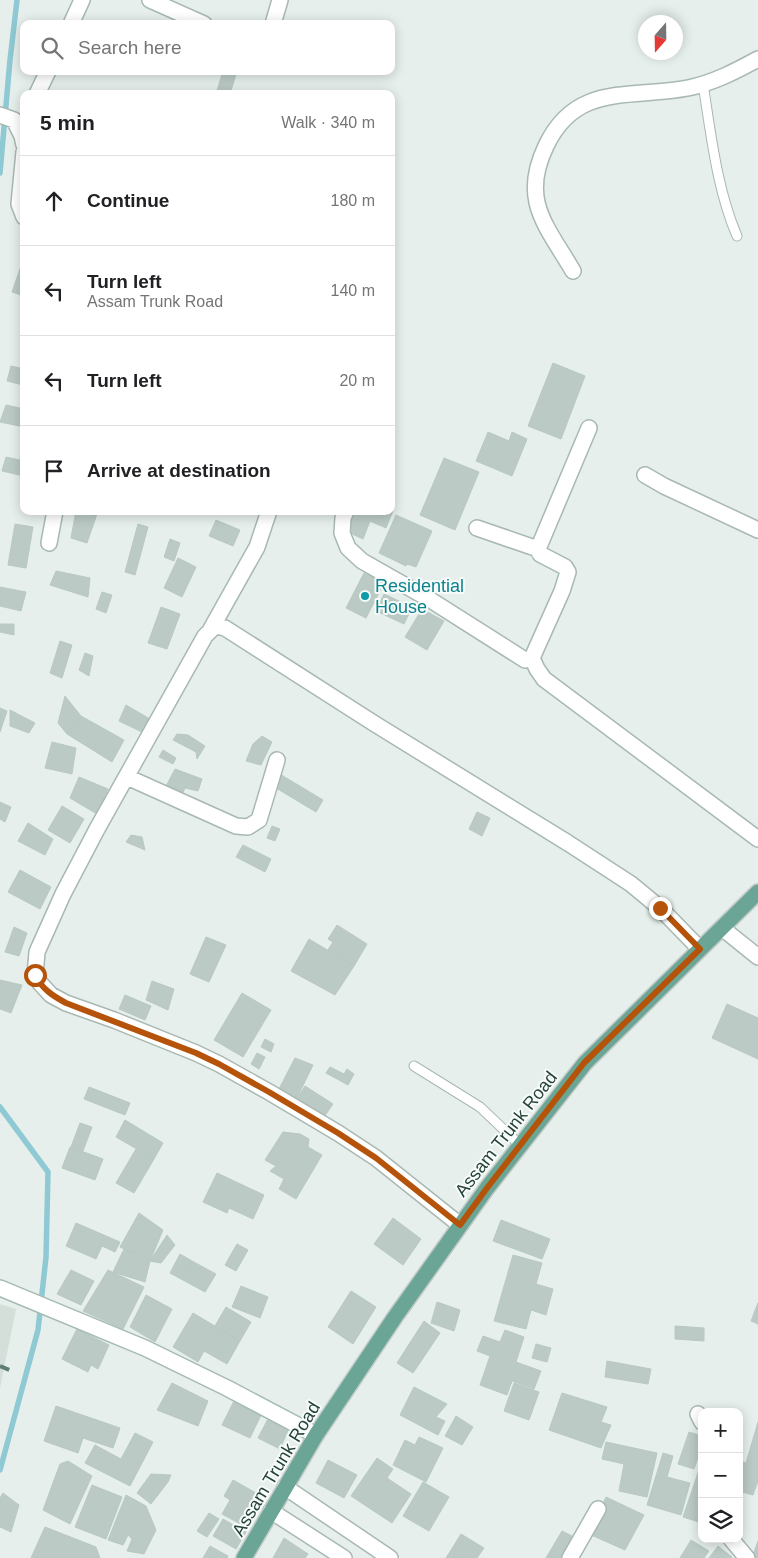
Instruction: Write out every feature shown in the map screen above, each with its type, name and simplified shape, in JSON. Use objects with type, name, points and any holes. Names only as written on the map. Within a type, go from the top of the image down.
[{"type":"main road","name":"Assam Trunk Road","points":[[244,1558],[316,1436],[395,1317],[460,1225],[520,1145],[584,1063],[758,892]]},
{"type":"street","points":[[73,20],[82,0]]},
{"type":"street","points":[[150,0],[195,20]]},
{"type":"street","points":[[274,20],[280,0]]},
{"type":"street","points":[[573,271],[539,212],[535,195],[535,173],[539,159],[552,133],[562,120],[572,112],[598,99],[617,95],[687,88],[704,84],[724,77],[758,59]]},
{"type":"street","points":[[43,90],[47,75]]},
{"type":"street","points":[[14,121],[20,132]]},
{"type":"street","points":[[20,194],[20,207]]},
{"type":"street","points":[[538,549],[589,428]]},
{"type":"street","points":[[645,475],[664,486],[758,530]]},
{"type":"street","points":[[49,543],[54,515]]},
{"type":"street","points":[[268,515],[257,547],[211,629],[205,636],[67,886],[37,952],[35,975],[51,994],[66,1003],[196,1053],[269,1092],[376,1158],[460,1225]]},
{"type":"street","points":[[345,515],[342,533],[348,548],[362,560],[429,599],[525,660],[532,658]]},
{"type":"street","points":[[477,528],[538,549],[540,554],[566,567],[568,572],[562,591],[532,658],[537,670],[544,679],[758,839]]},
{"type":"street","points":[[211,629],[215,626],[225,628],[631,884],[660,908],[700,949]]},
{"type":"street","points":[[127,777],[236,826],[248,827],[258,820],[277,760]]},
{"type":"street","points":[[722,928],[758,957]]},
{"type":"street","points":[[0,1288],[145,1348],[227,1388],[316,1436]]},
{"type":"street","points":[[285,1486],[390,1558]]},
{"type":"street","points":[[570,1558],[598,1509]]},
{"type":"street","points":[[271,1511],[344,1558]]},
{"type":"street","points":[[734,1543],[747,1558]]},
{"type":"lane","points":[[704,84],[714,154],[728,217],[737,236]]},
{"type":"lane","points":[[414,1066],[480,1107],[520,1145]]},
{"type":"shaded area","points":[[0,1304],[16,1309],[0,1388]]},
{"type":"building","points":[[222,75],[236,75],[231,90],[217,90]]},
{"type":"building","points":[[20,269],[20,295],[12,292]]},
{"type":"building","points":[[553,363],[585,376],[561,439],[528,426]]},
{"type":"building","points":[[11,366],[20,368],[20,384],[7,381]]},
{"type":"building","points":[[6,405],[20,408],[20,426],[0,422]]},
{"type":"building","points":[[488,432],[509,441],[512,432],[527,439],[512,476],[476,461]]},
{"type":"building","points":[[6,457],[20,460],[20,475],[2,471]]},
{"type":"building","points":[[444,458],[479,472],[455,530],[420,515]]},
{"type":"building","points":[[75,515],[97,515],[87,543],[71,538]]},
{"type":"building","points":[[352,515],[391,515],[386,528],[370,521],[363,539],[346,531]]},
{"type":"building","points":[[396,515],[432,531],[416,567],[407,564],[406,566],[379,553]]},
{"type":"building","points":[[216,520],[240,530],[233,546],[209,536]]},
{"type":"building","points":[[15,524],[33,527],[26,568],[8,565]]},
{"type":"building","points":[[138,524],[148,527],[135,575],[125,572]]},
{"type":"building","points":[[170,539],[180,543],[174,561],[164,557]]},
{"type":"building","points":[[178,558],[196,567],[182,597],[164,588]]},
{"type":"building","points":[[56,571],[90,578],[88,597],[50,585]]},
{"type":"building","name":"Residential House","points":[[364,573],[384,583],[366,618],[346,608]]},
{"type":"building","points":[[0,587],[26,592],[21,611],[0,606]]},
{"type":"building","points":[[102,592],[112,595],[106,613],[96,609]]},
{"type":"building","points":[[384,594],[412,607],[404,624],[376,611]]},
{"type":"building","points":[[161,607],[180,614],[167,649],[148,643]]},
{"type":"building","points":[[422,609],[444,621],[427,650],[405,637]]},
{"type":"building","points":[[0,624],[14,624],[14,635],[0,632]]},
{"type":"building","points":[[60,641],[72,645],[62,678],[50,673]]},
{"type":"building","points":[[85,653],[93,656],[89,676],[79,670]]},
{"type":"building","points":[[65,696],[81,716],[67,734],[58,723]]},
{"type":"building","points":[[126,705],[150,719],[144,733],[119,721]]},
{"type":"building","points":[[0,708],[7,711],[0,732]]},
{"type":"building","points":[[10,710],[35,723],[29,733],[10,726]]},
{"type":"building","points":[[81,716],[124,740],[112,762],[67,734]]},
{"type":"building","points":[[177,734],[188,735],[205,746],[197,759],[196,752],[173,740]]},
{"type":"building","points":[[262,736],[272,742],[261,765],[246,761],[253,744]]},
{"type":"building","points":[[52,742],[76,748],[72,774],[45,768]]},
{"type":"building","points":[[163,750],[176,758],[173,764],[159,757]]},
{"type":"building","points":[[175,769],[202,779],[198,791],[185,788],[180,799],[163,792]]},
{"type":"building","points":[[278,773],[323,800],[316,812],[271,785]]},
{"type":"building","points":[[79,777],[108,789],[97,814],[70,798]]},
{"type":"building","points":[[0,802],[11,807],[5,822],[0,819]]},
{"type":"building","points":[[62,806],[84,819],[70,843],[48,830]]},
{"type":"building","points":[[477,812],[490,818],[482,836],[469,829]]},
{"type":"building","points":[[28,823],[53,839],[45,855],[18,841]]},
{"type":"building","points":[[272,826],[280,829],[275,841],[267,838]]},
{"type":"building","points":[[131,835],[142,837],[145,850],[126,842]]},
{"type":"building","points":[[243,845],[271,859],[265,872],[236,857]]},
{"type":"building","points":[[20,870],[51,887],[40,909],[8,892]]},
{"type":"building","points":[[337,925],[367,944],[354,966],[328,950],[333,942],[328,939]]},
{"type":"building","points":[[14,927],[27,933],[19,956],[5,952]]},
{"type":"building","points":[[206,937],[226,945],[209,982],[190,974]]},
{"type":"building","points":[[309,939],[354,966],[335,995],[291,971]]},
{"type":"building","points":[[0,980],[22,985],[11,1013],[0,1009]]},
{"type":"building","points":[[152,981],[174,989],[168,1010],[146,1000]]},
{"type":"building","points":[[242,993],[271,1010],[243,1057],[214,1040]]},
{"type":"building","points":[[125,995],[151,1006],[145,1020],[119,1009]]},
{"type":"building","points":[[727,1004],[758,1018],[758,1059],[712,1038]]},
{"type":"building","points":[[265,1039],[274,1044],[271,1052],[261,1047]]},
{"type":"building","points":[[257,1053],[265,1057],[259,1069],[251,1064]]},
{"type":"building","points":[[295,1058],[313,1065],[295,1102],[279,1089]]},
{"type":"building","points":[[330,1067],[344,1074],[347,1069],[354,1074],[348,1085],[326,1073]]},
{"type":"building","points":[[305,1086],[333,1104],[322,1120],[295,1102]]},
{"type":"building","points":[[89,1087],[130,1103],[125,1115],[84,1099]]},
{"type":"building","points":[[125,1120],[163,1143],[154,1159],[116,1137]]},
{"type":"building","points":[[80,1123],[92,1127],[83,1151],[71,1147]]},
{"type":"building","points":[[283,1132],[300,1134],[309,1139],[308,1147],[322,1155],[296,1199],[279,1189],[284,1179],[270,1171],[276,1166],[265,1160]]},
{"type":"building","points":[[70,1147],[103,1159],[95,1180],[62,1168]]},
{"type":"building","points":[[136,1149],[154,1159],[134,1193],[116,1183]]},
{"type":"building","points":[[217,1173],[264,1195],[253,1219],[229,1208],[227,1213],[203,1202]]},
{"type":"building","points":[[139,1213],[163,1230],[150,1261],[120,1247]]},
{"type":"building","points":[[393,1218],[421,1239],[403,1265],[374,1244]]},
{"type":"building","points":[[501,1220],[550,1239],[542,1259],[493,1241]]},
{"type":"building","points":[[76,1223],[120,1242],[115,1252],[102,1246],[96,1259],[66,1246]]},
{"type":"building","points":[[167,1235],[175,1245],[161,1263],[150,1261]]},
{"type":"building","points":[[237,1244],[248,1250],[236,1271],[225,1265]]},
{"type":"building","points":[[124,1249],[150,1261],[145,1282],[113,1272]]},
{"type":"building","points":[[180,1254],[192,1261],[181,1279],[170,1273]]},
{"type":"building","points":[[513,1255],[542,1263],[536,1284],[553,1289],[546,1315],[531,1310],[526,1329],[494,1321]]},
{"type":"building","points":[[192,1261],[216,1274],[205,1292],[181,1279]]},
{"type":"building","points":[[71,1270],[94,1281],[81,1305],[57,1294]]},
{"type":"building","points":[[108,1270],[144,1287],[123,1329],[83,1311]]},
{"type":"building","points":[[241,1286],[268,1297],[260,1318],[232,1307]]},
{"type":"building","points":[[351,1291],[376,1307],[353,1344],[328,1327]]},
{"type":"building","points":[[146,1295],[172,1309],[155,1342],[130,1327]]},
{"type":"building","points":[[437,1302],[460,1310],[454,1331],[431,1323]]},
{"type":"building","points":[[758,1303],[758,1324],[751,1321]]},
{"type":"building","points":[[226,1307],[251,1322],[240,1341],[215,1326]]},
{"type":"building","points":[[193,1313],[240,1341],[227,1364],[204,1351],[198,1362],[173,1347]]},
{"type":"building","points":[[424,1321],[440,1333],[413,1373],[397,1363]]},
{"type":"building","points":[[675,1326],[704,1328],[704,1341],[675,1339]]},
{"type":"building","points":[[77,1329],[109,1345],[98,1369],[91,1365],[88,1372],[62,1359]]},
{"type":"building","points":[[505,1330],[524,1337],[516,1362],[541,1371],[534,1389],[512,1381],[507,1395],[480,1385],[490,1356],[477,1351],[483,1336],[500,1342]]},
{"type":"building","points":[[536,1344],[551,1348],[547,1362],[532,1358]]},
{"type":"building","points":[[607,1361],[651,1369],[648,1384],[605,1377]]},
{"type":"building","points":[[172,1383],[208,1401],[198,1426],[157,1410]]},
{"type":"building","points":[[514,1383],[539,1392],[529,1420],[504,1411]]},
{"type":"building","points":[[414,1387],[447,1404],[436,1417],[445,1421],[438,1435],[400,1415]]},
{"type":"building","points":[[562,1393],[607,1407],[601,1422],[611,1425],[601,1448],[549,1430]]},
{"type":"building","points":[[234,1401],[262,1413],[250,1438],[222,1425]]},
{"type":"building","points":[[56,1406],[120,1428],[113,1448],[83,1438],[78,1453],[44,1441]]},
{"type":"building","points":[[456,1416],[473,1427],[462,1445],[445,1436]]},
{"type":"building","points":[[269,1417],[289,1428],[280,1449],[258,1438]]},
{"type":"building","points":[[758,1422],[758,1481],[753,1495],[743,1492],[743,1462],[746,1463]]},
{"type":"building","points":[[689,1432],[698,1435],[698,1458],[694,1469],[678,1464]]},
{"type":"building","points":[[135,1433],[153,1442],[130,1486],[85,1463],[95,1445],[121,1459]]},
{"type":"building","points":[[419,1437],[443,1448],[426,1482],[393,1465],[405,1440],[415,1445]]},
{"type":"building","points":[[606,1442],[657,1453],[647,1497],[619,1491],[624,1464],[602,1459]]},
{"type":"building","points":[[663,1453],[673,1456],[667,1477],[690,1483],[681,1515],[647,1505]]},
{"type":"building","points":[[377,1458],[393,1469],[387,1478],[411,1494],[392,1523],[351,1496]]},
{"type":"building","points":[[328,1460],[357,1475],[344,1498],[316,1483]]},
{"type":"building","points":[[68,1461],[92,1476],[70,1524],[43,1510],[60,1464]]},
{"type":"building","points":[[698,1473],[698,1522],[683,1517]]},
{"type":"building","points":[[151,1474],[171,1475],[168,1482],[151,1504],[137,1493]]},
{"type":"building","points":[[233,1480],[263,1497],[246,1527],[222,1514],[230,1500],[224,1496]]},
{"type":"building","points":[[423,1482],[449,1497],[429,1531],[403,1516]]},
{"type":"building","points":[[92,1485],[122,1497],[106,1539],[75,1527]]},
{"type":"building","points":[[3,1493],[19,1505],[11,1532],[0,1527],[0,1498]]},
{"type":"building","points":[[126,1495],[146,1506],[156,1530],[144,1554],[127,1551],[132,1539],[128,1535],[123,1545],[108,1540]]},
{"type":"building","points":[[606,1497],[644,1515],[625,1550],[589,1534]]},
{"type":"building","points":[[209,1513],[219,1519],[207,1537],[197,1531]]},
{"type":"building","points":[[223,1519],[246,1532],[236,1549],[213,1536]]},
{"type":"building","points":[[45,1527],[96,1547],[100,1558],[31,1558]]},
{"type":"building","points":[[562,1531],[576,1538],[564,1558],[546,1558]]},
{"type":"building","points":[[461,1534],[484,1548],[477,1558],[446,1558]]},
{"type":"building","points":[[284,1538],[308,1554],[305,1558],[273,1558]]},
{"type":"building","points":[[691,1540],[709,1551],[704,1558],[680,1558]]},
{"type":"building","points":[[758,1541],[758,1558],[752,1558]]},
{"type":"building","points":[[210,1546],[228,1556],[227,1558],[203,1558]]},
{"type":"building","points":[[718,1546],[732,1557],[709,1558]]},
{"type":"waterway","points":[[0,173],[17,0]]},
{"type":"waterway","points":[[0,1107],[48,1172],[46,1257],[38,1330],[0,1470]]},
{"type":"railway","points":[[0,1366],[12,1371]]},
{"type":"place","name":"Residential House","points":[[365,596]]},
{"type":"route","points":[[35,975],[51,994],[66,1003],[196,1053],[269,1092],[376,1158],[460,1225],[584,1063],[700,949],[660,908]]}]
